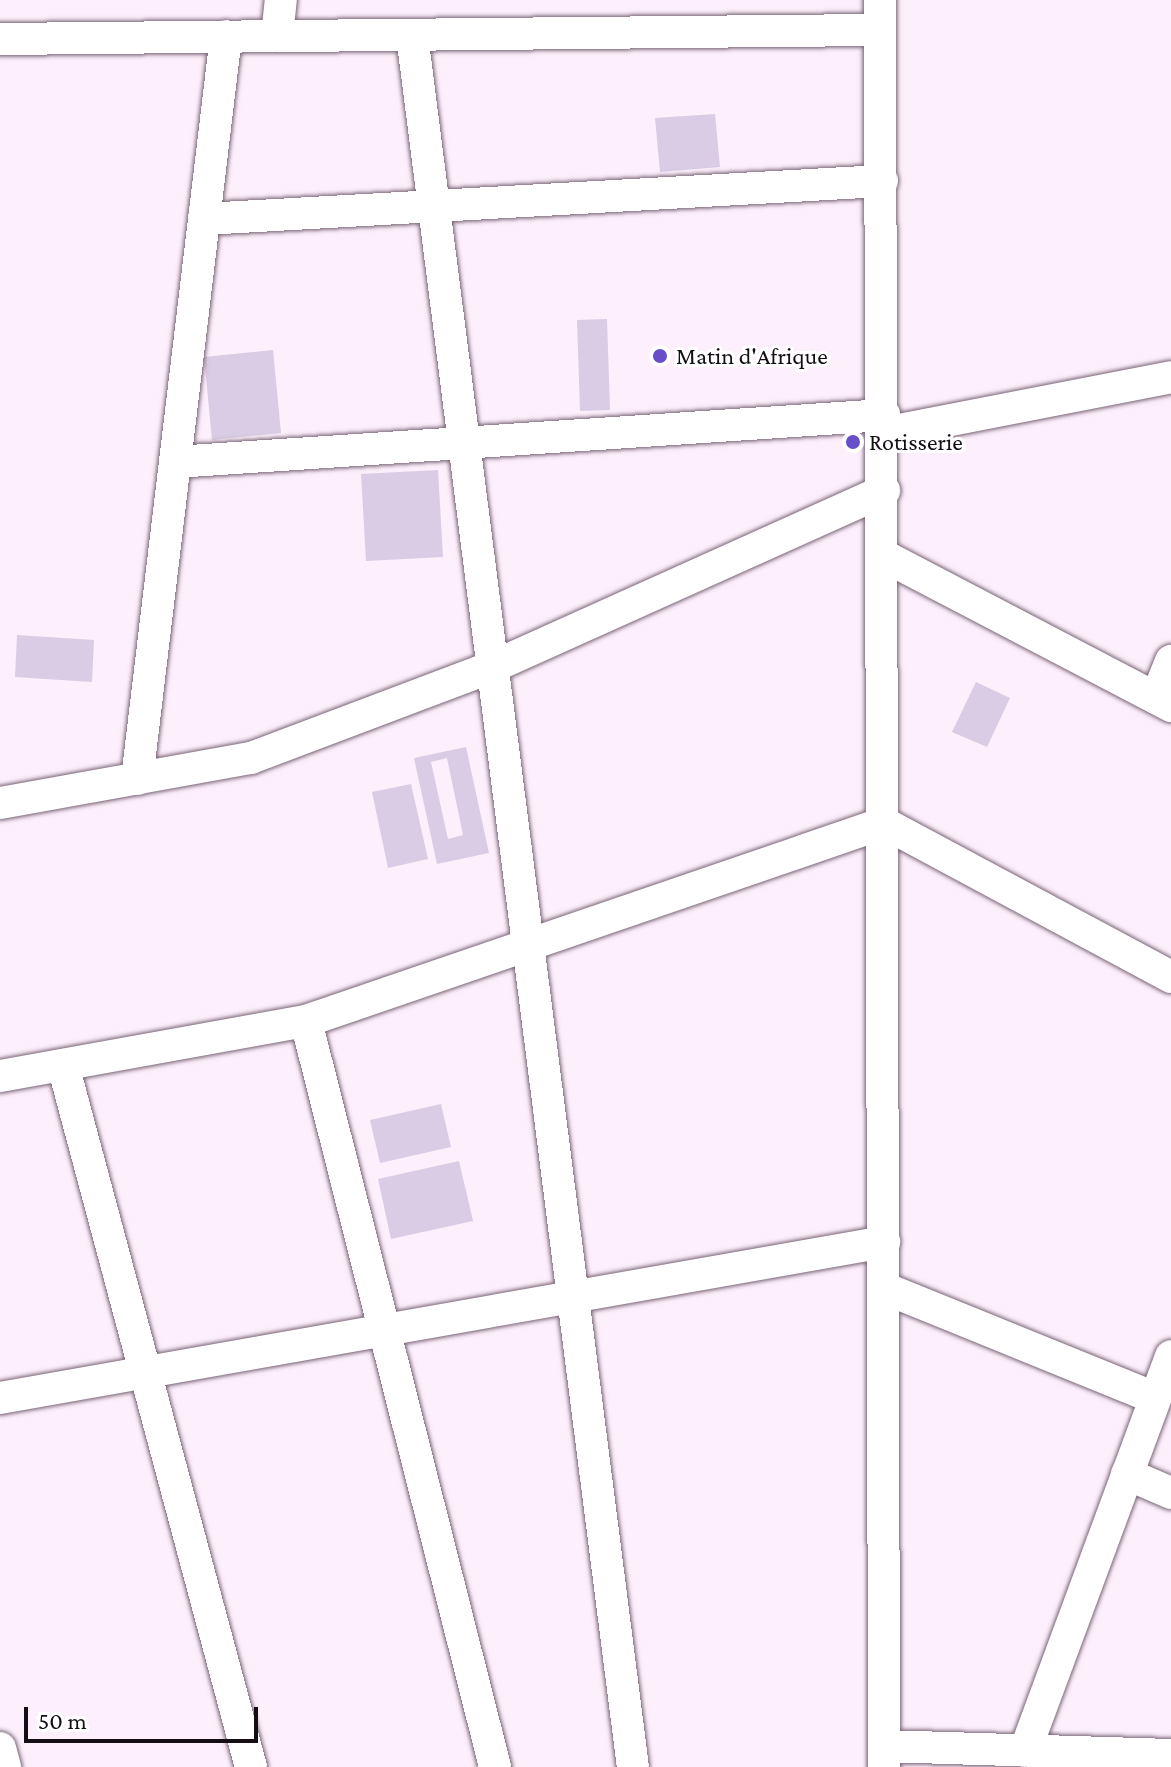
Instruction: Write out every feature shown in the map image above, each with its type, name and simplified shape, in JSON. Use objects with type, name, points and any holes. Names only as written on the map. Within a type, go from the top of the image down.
[{"type":"street","points":[[277,36],[281,0]]},
{"type":"street","points":[[0,39],[412,35],[880,15],[884,424],[884,1757],[1025,1751],[1171,1755]]},
{"type":"street","points":[[412,35],[633,1767]]},
{"type":"street","points":[[137,779],[226,36]]},
{"type":"street","points":[[204,219],[882,181]]},
{"type":"street","points":[[175,462],[463,441],[884,424],[1171,377]]},
{"type":"street","points":[[0,803],[251,758],[492,667],[884,491]]},
{"type":"street","points":[[884,556],[1164,702],[1171,661]]},
{"type":"street","points":[[0,1076],[306,1021],[884,823],[1171,977]]},
{"type":"street","points":[[306,1021],[495,1767]]},
{"type":"street","points":[[63,1065],[251,1767]]},
{"type":"street","points":[[0,1398],[884,1242]]},
{"type":"street","points":[[884,1288],[1155,1398]]},
{"type":"street","points":[[1025,1751],[1171,1356]]},
{"type":"street","points":[[1127,1474],[1171,1493]]},
{"type":"street","points":[[0,1748],[5,1767]]},
{"type":"building","points":[[715,114],[720,167],[660,172],[655,118]]},
{"type":"building","points":[[607,319],[610,410],[580,411],[577,320]]},
{"type":"building","points":[[273,350],[281,433],[212,440],[204,357]]},
{"type":"building","points":[[438,470],[443,557],[366,561],[361,474]]},
{"type":"building","points":[[17,635],[94,640],[92,682],[15,677]]},
{"type":"building","points":[[976,682],[1010,698],[987,747],[952,732]]},
{"type":"building","points":[[466,747],[489,853],[437,864],[414,758]],"holes":[[[447,758],[463,835],[448,839],[431,762]]]},
{"type":"building","points":[[411,784],[428,859],[388,868],[372,792]]},
{"type":"building","points":[[441,1104],[451,1147],[380,1163],[370,1120]]},
{"type":"building","points":[[459,1161],[473,1221],[391,1239],[378,1179]]},
{"type":"place","name":"Matin d'Afrique","points":[[660,356]]},
{"type":"place","name":"Rotisserie","points":[[853,442]]}]
